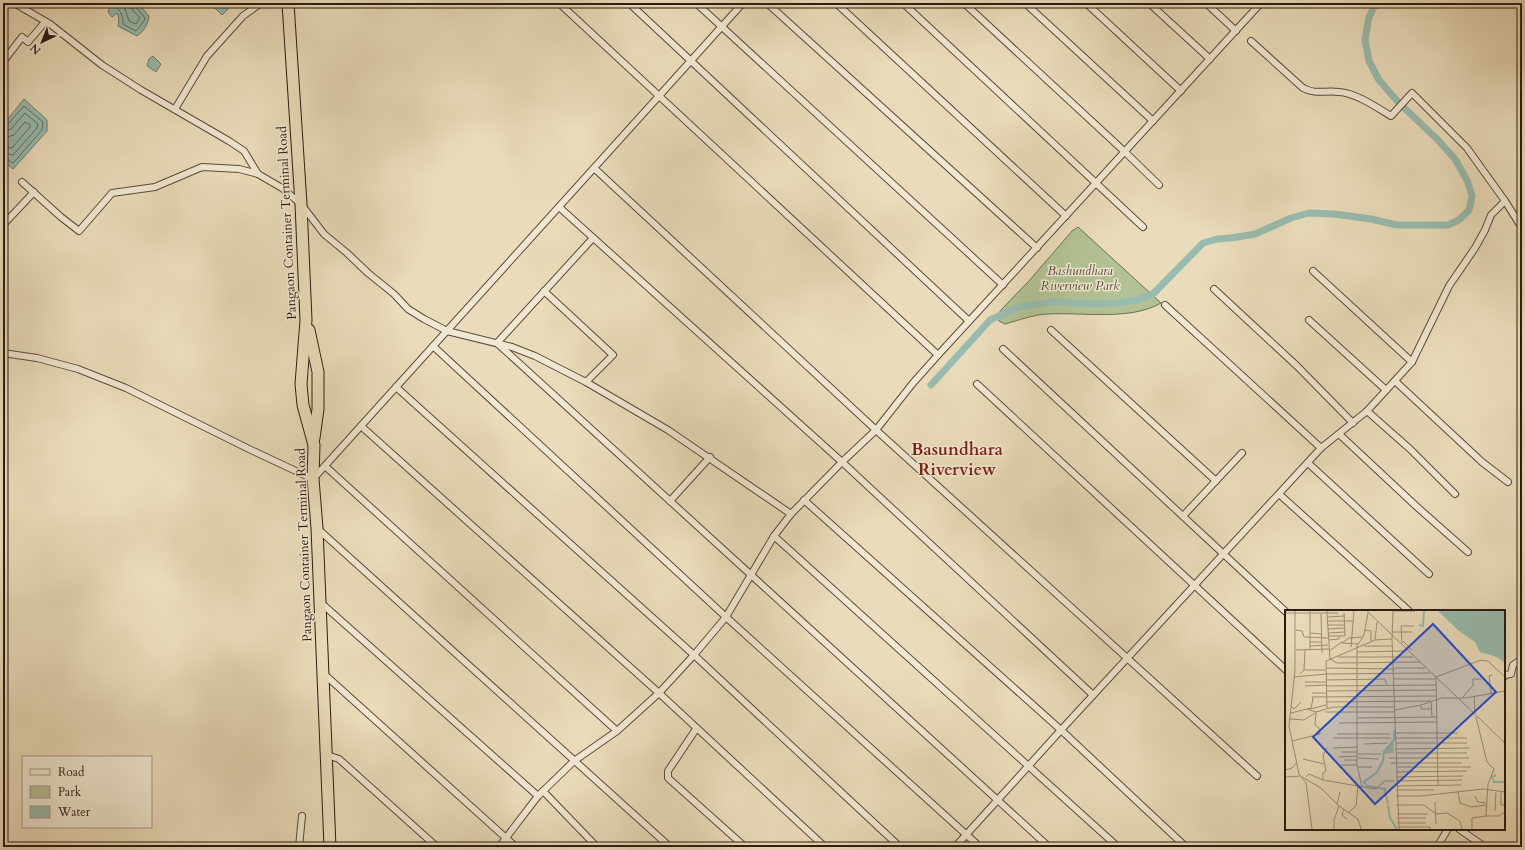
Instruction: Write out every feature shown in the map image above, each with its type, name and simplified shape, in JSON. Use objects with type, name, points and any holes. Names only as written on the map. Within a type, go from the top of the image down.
[{"type":"highway","name":"Pangaon Container Terminal Road","points":[[288,3],[301,204],[306,320],[301,384],[303,405],[314,444],[313,479],[317,528],[330,847]]},
{"type":"highway","points":[[306,320],[318,372],[318,409],[314,444]]},
{"type":"street","points":[[14,3],[68,37],[115,74],[244,151],[258,174]]},
{"type":"street","points":[[175,109],[207,56],[244,16],[261,3]]},
{"type":"street","points":[[559,3],[938,355]]},
{"type":"street","points":[[629,3],[969,322]]},
{"type":"street","points":[[696,3],[1002,285]]},
{"type":"street","points":[[3,352],[37,358],[78,368],[126,388],[244,447],[313,479],[743,3]]},
{"type":"street","points":[[767,3],[1037,248]]},
{"type":"street","points":[[836,3],[1066,216]]},
{"type":"street","points":[[903,3],[1143,227]]},
{"type":"street","points":[[964,3],[1159,185]]},
{"type":"street","points":[[1025,3],[1153,121]]},
{"type":"street","points":[[1086,3],[1181,91]]},
{"type":"street","points":[[1149,3],[1210,59]]},
{"type":"street","points":[[1206,3],[1236,31]]},
{"type":"street","points":[[499,847],[538,796],[574,761],[617,731],[659,693],[694,655],[726,616],[774,536],[804,500],[876,430],[913,383],[938,355],[1261,3]]},
{"type":"street","points":[[3,62],[22,37],[28,42],[45,22]]},
{"type":"street","points":[[1250,41],[1303,88],[1311,92],[1341,92],[1363,100],[1390,116],[1412,93],[1467,148],[1505,201],[1522,228]]},
{"type":"street","points":[[22,182],[79,231],[112,193],[155,187],[202,167],[239,169],[258,174],[282,188],[301,204],[324,234],[394,294],[408,309],[447,331],[512,347],[535,356],[586,382],[668,430],[710,457],[792,514]]},
{"type":"street","points":[[594,168],[876,430],[1126,659],[1257,776]]},
{"type":"street","points":[[3,225],[34,192]]},
{"type":"street","points":[[955,847],[997,799],[1322,448],[1367,411],[1412,362],[1449,286],[1475,248],[1491,216],[1505,201]]},
{"type":"street","points":[[559,207],[842,462],[1093,695]]},
{"type":"street","points":[[497,343],[593,238]]},
{"type":"street","points":[[1313,271],[1412,362]]},
{"type":"street","points":[[1214,289],[1297,366],[1353,423]]},
{"type":"street","points":[[544,291],[613,354],[586,382]]},
{"type":"street","points":[[1165,305],[1322,448]]},
{"type":"street","points":[[1309,320],[1386,390]]},
{"type":"street","points":[[1051,330],[1216,481]]},
{"type":"street","points":[[497,343],[1049,847]]},
{"type":"street","points":[[433,346],[726,616],[980,847]]},
{"type":"street","points":[[1003,350],[1285,611]]},
{"type":"street","points":[[1396,380],[1482,462],[1508,482]]},
{"type":"street","points":[[977,384],[1285,669]]},
{"type":"street","points":[[396,387],[694,655],[900,847]]},
{"type":"street","points":[[1367,411],[1410,449],[1455,494]]},
{"type":"street","points":[[361,426],[659,693],[825,847]]},
{"type":"street","points":[[1339,434],[1468,552]]},
{"type":"street","points":[[1183,516],[1242,453]]},
{"type":"street","points":[[670,502],[710,457]]},
{"type":"street","points":[[1308,464],[1429,574]]},
{"type":"street","points":[[325,466],[617,731]]},
{"type":"street","points":[[1279,494],[1408,610]]},
{"type":"street","points":[[804,500],[1061,730],[1186,847]]},
{"type":"street","points":[[317,528],[670,847]]},
{"type":"street","points":[[774,536],[1118,847]]},
{"type":"street","points":[[319,601],[538,796]]},
{"type":"street","points":[[1505,675],[1511,674],[1513,664],[1522,659]]},
{"type":"street","points":[[323,674],[516,847]]},
{"type":"street","points":[[696,728],[668,771],[668,778],[745,847]]},
{"type":"street","points":[[327,755],[339,759],[437,847]]},
{"type":"street","points":[[544,791],[598,847]]},
{"type":"street","points":[[299,847],[302,816]]},
{"type":"street","points":[[1437,847],[1447,830]]},
{"type":"street","points":[[1460,830],[1485,847]]},
{"type":"green space","name":"Bashundhara Riverview Park","points":[[1078,227],[1161,303],[1149,309],[1121,314],[1047,314],[1005,324],[999,321],[997,316],[1001,310],[1028,282],[1072,231]]},
{"type":"water","points":[[118,3],[138,3],[149,16],[145,28],[137,36],[118,26],[119,19],[117,13],[112,17],[108,12],[110,6]]},
{"type":"water","points":[[210,3],[222,3],[228,9],[222,15]]},
{"type":"water","points":[[153,56],[161,64],[156,72],[147,66],[149,59]]},
{"type":"water","points":[[24,99],[47,120],[47,131],[13,169],[3,160],[3,125]]},
{"type":"waterway","points":[[931,385],[990,320],[1019,307],[1051,302],[1099,304],[1137,300],[1154,293],[1203,243],[1217,239],[1255,234],[1291,218],[1309,213],[1334,214],[1371,219],[1397,225],[1448,225],[1459,220],[1469,210],[1472,196],[1467,180],[1455,159],[1437,139],[1398,102],[1379,80],[1369,61],[1365,40],[1369,17],[1376,3]]},
{"type":"district","name":"Basundhara Riverview","points":[[957,459]]}]
